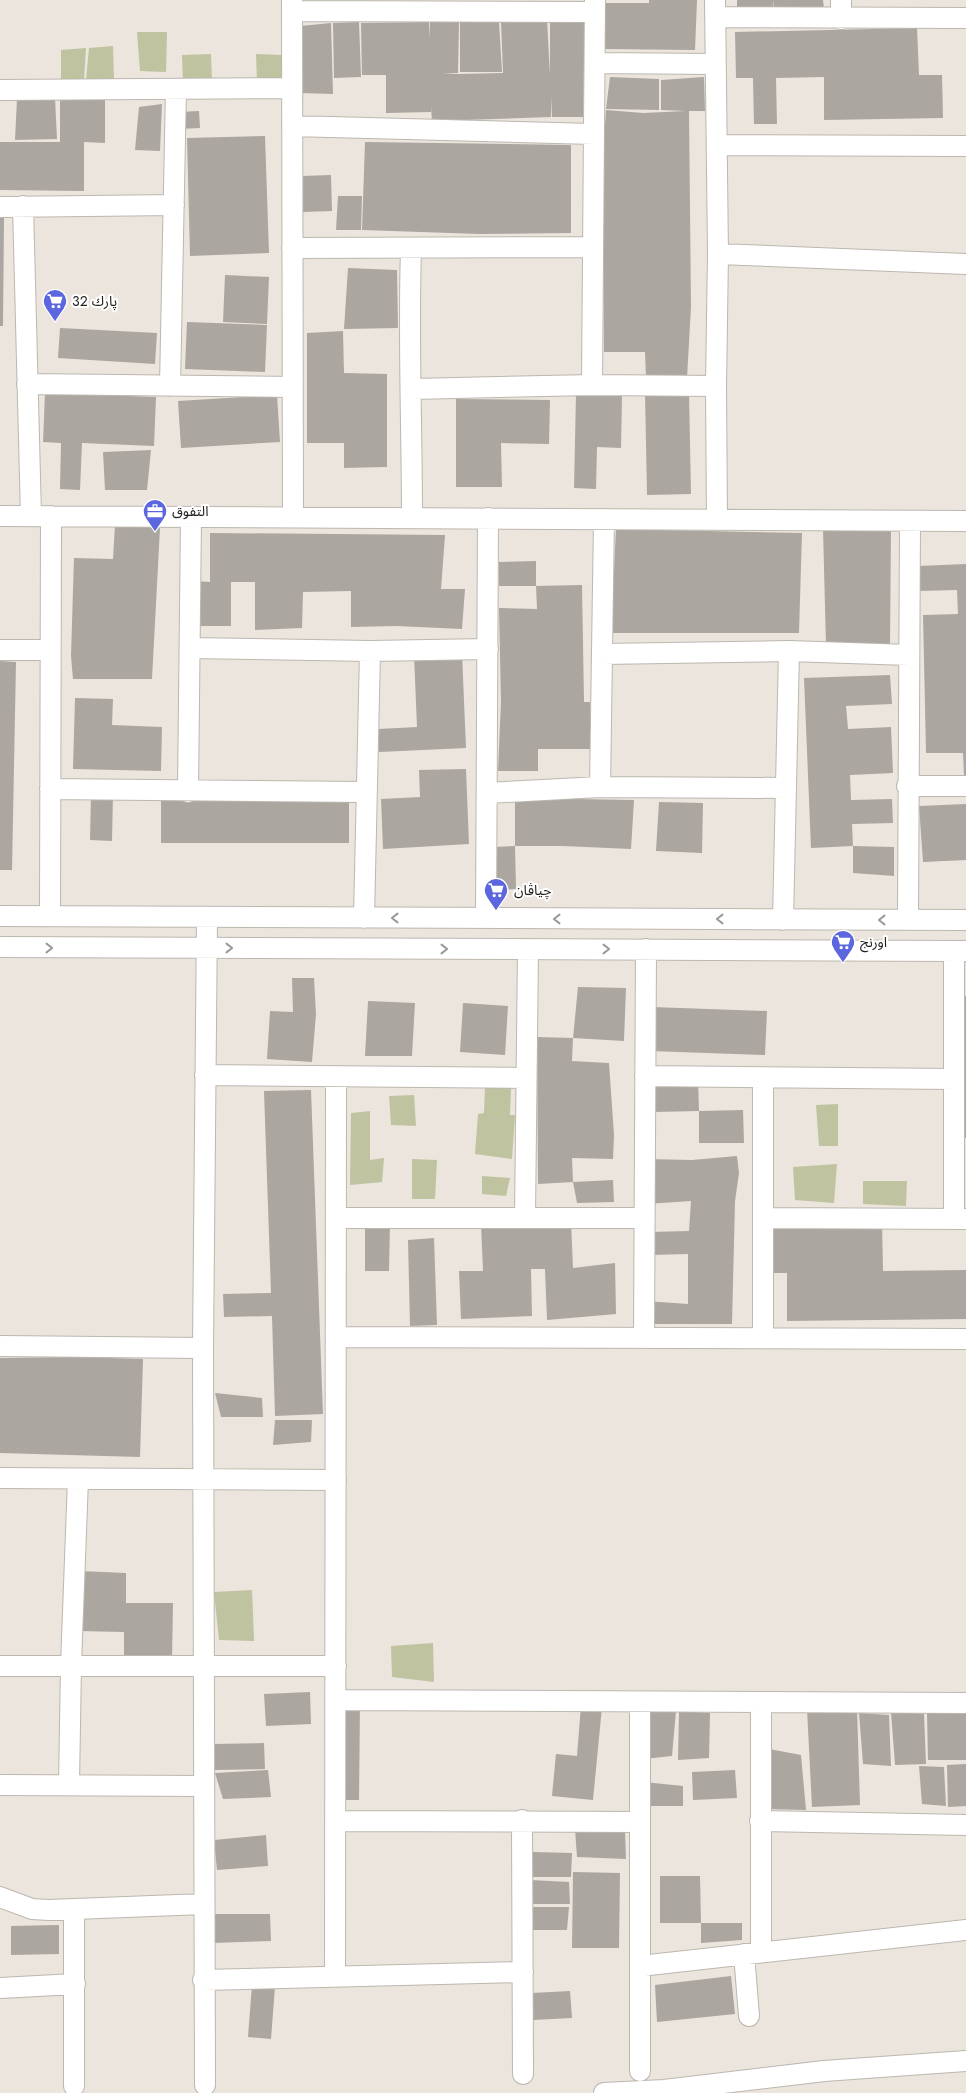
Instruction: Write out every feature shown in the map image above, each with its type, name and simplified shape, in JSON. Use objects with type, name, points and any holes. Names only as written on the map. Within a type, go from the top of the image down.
[{"type":"street","points":[[292,517],[292,6],[595,6],[592,385]]},
{"type":"street","points":[[717,519],[716,386],[718,254],[714,64],[715,9],[841,10],[966,18]]},
{"type":"street","points":[[595,63],[714,64]]},
{"type":"street","points":[[0,90],[292,88]]},
{"type":"street","points":[[170,386],[176,89]]},
{"type":"street","points":[[292,126],[594,134]]},
{"type":"street","points":[[717,145],[966,146]]},
{"type":"street","points":[[0,206],[174,205]]},
{"type":"street","points":[[23,206],[27,384],[41,516],[49,650],[50,916]]},
{"type":"street","points":[[292,248],[593,247]]},
{"type":"street","points":[[411,249],[409,320],[412,389],[412,518]]},
{"type":"street","points":[[718,254],[966,264]]},
{"type":"street","points":[[27,384],[292,387]]},
{"type":"street","points":[[412,389],[592,385],[716,386]]},
{"type":"street","points":[[0,516],[966,521]]},
{"type":"street","points":[[188,792],[191,517]]},
{"type":"street","points":[[486,918],[488,518]]},
{"type":"street","points":[[600,787],[604,519]]},
{"type":"street","points":[[908,920],[907,786],[910,521]]},
{"type":"street","points":[[190,648],[370,651],[488,649]]},
{"type":"street","points":[[0,650],[49,650]]},
{"type":"street","points":[[364,918],[365,792],[370,651]]},
{"type":"street","points":[[602,654],[789,651],[909,655]]},
{"type":"street","points":[[783,920],[789,651]]},
{"type":"street","points":[[907,786],[966,786]]},
{"type":"street","points":[[487,793],[600,787],[786,788]]},
{"type":"street","points":[[50,790],[365,792]]},
{"type":"street","points":[[0,916],[966,920]]},
{"type":"street","points":[[205,2085],[203,1980],[205,1479],[203,1348],[207,917]]},
{"type":"street","points":[[851,920],[853,950]]},
{"type":"street","points":[[0,947],[960,951],[954,1079],[960,1218],[763,1218]]},
{"type":"street","points":[[525,1218],[528,949]]},
{"type":"street","points":[[644,1337],[643,1218],[646,950]]},
{"type":"street","points":[[205,1075],[526,1078]]},
{"type":"street","points":[[336,1076],[336,1976]]},
{"type":"street","points":[[645,1076],[954,1079]]},
{"type":"street","points":[[763,1078],[763,1338]]},
{"type":"street","points":[[336,1218],[643,1218]]},
{"type":"street","points":[[336,1337],[966,1339]]},
{"type":"street","points":[[0,1346],[203,1348]]},
{"type":"street","points":[[0,1478],[336,1480]]},
{"type":"street","points":[[69,1784],[71,1665],[78,1479]]},
{"type":"street","points":[[0,1666],[336,1666]]},
{"type":"street","points":[[336,1700],[640,1703],[966,1703]]},
{"type":"street","points":[[750,2016],[760,1821],[761,1702]]},
{"type":"street","points":[[640,1703],[640,2071]]},
{"type":"street","points":[[0,1785],[203,1786]]},
{"type":"street","points":[[336,1821],[522,1820],[640,1822]]},
{"type":"street","points":[[522,1820],[523,2074]]},
{"type":"street","points":[[760,1821],[966,1825]]},
{"type":"street","points":[[0,1897],[32,1909],[74,1910],[203,1904]]},
{"type":"street","points":[[74,1910],[74,2086]]},
{"type":"street","points":[[640,1966],[966,1930]]},
{"type":"street","points":[[203,1980],[523,1972]]},
{"type":"street","points":[[0,1988],[74,1984]]},
{"type":"street","points":[[604,2093],[664,2090],[824,2071],[966,2061]]},
{"type":"green space","points":[[137,32],[167,32],[166,72],[140,71]]},
{"type":"green space","points":[[113,46],[114,79],[86,80],[89,48]]},
{"type":"green space","points":[[86,48],[84,80],[61,80],[61,50]]},
{"type":"green space","points":[[211,54],[212,82],[183,82],[182,55]]},
{"type":"green space","points":[[256,54],[282,55],[282,84],[257,82]]},
{"type":"green space","points":[[485,1087],[511,1088],[510,1115],[515,1115],[512,1159],[475,1154],[478,1114],[484,1113]]},
{"type":"green space","points":[[414,1095],[416,1126],[391,1125],[389,1096]]},
{"type":"green space","points":[[838,1104],[838,1146],[819,1146],[816,1105]]},
{"type":"green space","points":[[370,1111],[370,1160],[384,1158],[382,1182],[350,1185],[351,1113]]},
{"type":"green space","points":[[412,1159],[437,1160],[435,1199],[412,1199]]},
{"type":"green space","points":[[837,1164],[834,1203],[795,1200],[793,1167]]},
{"type":"green space","points":[[482,1176],[510,1178],[506,1196],[482,1194]]},
{"type":"green space","points":[[863,1181],[907,1181],[906,1206],[863,1204]]},
{"type":"green space","points":[[252,1590],[254,1641],[219,1640],[214,1592]]},
{"type":"green space","points":[[433,1643],[434,1682],[392,1677],[391,1646]]},
{"type":"building","points":[[649,0],[697,0],[695,50],[605,49],[605,3],[649,3]]},
{"type":"building","points":[[737,0],[774,0],[773,9],[737,7]]},
{"type":"building","points":[[774,0],[823,0],[824,8],[774,7]]},
{"type":"building","points":[[547,19],[550,75],[550,20],[585,21],[583,117],[552,117],[551,96],[551,117],[432,121],[431,107],[431,112],[386,113],[386,75],[362,75],[361,23],[429,22],[430,39],[430,22],[459,22],[458,73],[442,74],[458,74],[503,73],[501,21]]},
{"type":"building","points":[[359,22],[361,77],[334,78],[333,23]]},
{"type":"building","points":[[460,22],[499,22],[502,72],[460,72]]},
{"type":"building","points":[[331,23],[333,94],[300,93],[300,26]]},
{"type":"building","points":[[917,28],[919,75],[942,75],[943,118],[824,120],[824,77],[776,78],[777,124],[754,124],[753,78],[736,78],[735,32]]},
{"type":"building","points":[[610,77],[659,79],[659,110],[606,109]]},
{"type":"building","points":[[704,77],[705,111],[689,111],[691,307],[687,378],[646,378],[645,352],[604,352],[603,158],[606,110],[643,113],[686,111],[661,110],[661,80]]},
{"type":"building","points":[[60,94],[105,94],[105,143],[84,142],[84,191],[0,190],[0,142],[60,142]]},
{"type":"building","points":[[55,98],[57,139],[15,140],[17,99]]},
{"type":"building","points":[[162,104],[160,151],[135,150],[139,107]]},
{"type":"building","points":[[199,111],[200,128],[179,129],[178,112]]},
{"type":"building","points":[[265,136],[269,253],[190,256],[187,138]]},
{"type":"building","points":[[365,142],[571,145],[571,233],[479,234],[362,230]]},
{"type":"building","points":[[331,175],[332,211],[303,212],[302,176]]},
{"type":"building","points":[[338,196],[362,196],[361,230],[336,230]]},
{"type":"building","points":[[0,217],[4,217],[3,326],[0,326]]},
{"type":"building","points":[[348,268],[397,270],[398,328],[344,329]]},
{"type":"building","points":[[225,275],[269,277],[267,324],[223,322]]},
{"type":"building","points":[[187,322],[267,325],[265,372],[185,369]]},
{"type":"building","points":[[60,328],[157,333],[155,364],[58,358]]},
{"type":"building","points":[[343,331],[344,373],[387,374],[387,467],[344,468],[344,443],[307,443],[307,333]]},
{"type":"building","points":[[45,393],[156,397],[154,446],[82,443],[80,490],[60,489],[61,443],[43,442]]},
{"type":"building","points":[[645,393],[689,393],[691,494],[647,495]]},
{"type":"building","points":[[576,394],[622,395],[621,448],[597,447],[596,489],[574,488]]},
{"type":"building","points":[[277,395],[280,442],[181,448],[178,401]]},
{"type":"building","points":[[456,399],[550,400],[549,444],[501,443],[502,487],[456,487]]},
{"type":"building","points":[[151,450],[147,490],[105,490],[103,452]]},
{"type":"building","points":[[115,525],[160,528],[152,679],[73,679],[71,656],[74,558],[113,559]]},
{"type":"building","points":[[891,527],[890,645],[826,645],[823,529]]},
{"type":"building","points":[[616,529],[802,533],[799,633],[611,633]]},
{"type":"building","points":[[210,533],[445,535],[441,589],[465,589],[462,629],[396,626],[351,627],[351,591],[303,592],[302,628],[255,630],[255,582],[231,582],[231,626],[195,626],[194,581],[210,582]]},
{"type":"building","points":[[536,561],[536,586],[499,586],[499,562]]},
{"type":"building","points":[[966,564],[966,776],[964,776],[963,753],[926,753],[923,615],[958,614],[957,590],[918,591],[918,566]]},
{"type":"building","points":[[582,585],[584,702],[590,702],[590,749],[538,749],[538,771],[498,771],[501,702],[499,608],[537,609],[536,586]]},
{"type":"building","points":[[462,653],[466,748],[379,752],[378,729],[417,727],[414,655]]},
{"type":"building","points":[[0,661],[16,662],[12,870],[0,870]]},
{"type":"building","points":[[890,675],[892,704],[846,706],[848,729],[891,727],[893,773],[850,775],[851,800],[892,799],[893,823],[852,824],[853,846],[811,848],[804,678]]},
{"type":"building","points":[[75,698],[113,699],[112,725],[162,727],[161,771],[73,769]]},
{"type":"building","points":[[466,769],[469,844],[383,849],[381,799],[420,797],[419,770]]},
{"type":"building","points":[[91,794],[113,794],[112,841],[90,840]]},
{"type":"building","points":[[161,795],[349,796],[349,843],[161,843]]},
{"type":"building","points":[[515,798],[634,800],[631,849],[515,846]]},
{"type":"building","points":[[659,802],[703,803],[702,853],[656,851]]},
{"type":"building","points":[[966,804],[966,860],[923,862],[919,806]]},
{"type":"building","points":[[515,846],[516,889],[495,890],[495,847]]},
{"type":"building","points":[[853,846],[894,847],[894,876],[853,873]]},
{"type":"building","points":[[292,978],[314,978],[316,1014],[312,1062],[267,1059],[270,1011],[293,1012]]},
{"type":"building","points":[[578,987],[626,988],[624,1041],[573,1038]]},
{"type":"building","points":[[963,996],[966,996],[966,1138],[964,1138]]},
{"type":"building","points":[[368,1001],[415,1003],[412,1056],[365,1056]]},
{"type":"building","points":[[463,1003],[508,1006],[505,1055],[460,1052]]},
{"type":"building","points":[[652,1007],[767,1011],[765,1055],[650,1051]]},
{"type":"building","points":[[537,1037],[573,1038],[572,1061],[609,1063],[614,1135],[613,1159],[572,1158],[573,1182],[538,1184]]},
{"type":"building","points":[[698,1079],[699,1111],[654,1112],[653,1080]]},
{"type":"building","points":[[311,1090],[323,1414],[275,1416],[272,1316],[224,1317],[223,1294],[271,1293],[264,1091]]},
{"type":"building","points":[[743,1110],[744,1143],[699,1143],[699,1111]]},
{"type":"building","points":[[737,1156],[739,1173],[735,1201],[732,1324],[647,1324],[645,1301],[688,1304],[688,1254],[649,1255],[649,1232],[689,1231],[691,1201],[647,1204],[646,1159],[692,1160]]},
{"type":"building","points":[[613,1180],[614,1202],[577,1203],[573,1182]]},
{"type":"building","points":[[882,1220],[883,1271],[966,1270],[966,1319],[787,1321],[787,1273],[765,1273],[765,1222]]},
{"type":"building","points":[[571,1221],[573,1268],[615,1263],[616,1314],[547,1320],[545,1269],[531,1269],[532,1316],[461,1319],[459,1271],[483,1271],[481,1224]]},
{"type":"building","points":[[365,1222],[390,1222],[389,1271],[365,1271]]},
{"type":"building","points":[[434,1238],[437,1325],[410,1326],[408,1240]]},
{"type":"building","points":[[74,1357],[143,1359],[140,1457],[0,1453],[0,1358]]},
{"type":"building","points":[[215,1393],[262,1398],[263,1417],[221,1417]]},
{"type":"building","points":[[275,1420],[312,1420],[311,1442],[273,1445]]},
{"type":"building","points":[[79,1571],[126,1573],[126,1603],[173,1603],[172,1660],[124,1658],[124,1632],[78,1631]]},
{"type":"building","points":[[310,1692],[311,1724],[266,1726],[264,1694]]},
{"type":"building","points":[[340,1702],[360,1703],[359,1800],[340,1800]]},
{"type":"building","points":[[581,1705],[602,1707],[593,1800],[552,1796],[556,1754],[577,1756]]},
{"type":"building","points":[[857,1707],[860,1805],[812,1807],[807,1709]]},
{"type":"building","points":[[641,1710],[676,1711],[672,1756],[644,1759]]},
{"type":"building","points":[[679,1711],[710,1713],[709,1758],[678,1760]]},
{"type":"building","points":[[966,1711],[966,1760],[928,1760],[927,1712]]},
{"type":"building","points":[[891,1712],[924,1714],[926,1764],[895,1765]]},
{"type":"building","points":[[859,1713],[889,1715],[891,1766],[863,1764]]},
{"type":"building","points":[[264,1743],[265,1769],[214,1770],[213,1744]]},
{"type":"building","points":[[764,1748],[801,1755],[806,1810],[765,1809]]},
{"type":"building","points":[[966,1764],[966,1806],[948,1807],[947,1765]]},
{"type":"building","points":[[919,1766],[944,1767],[946,1806],[922,1804]]},
{"type":"building","points":[[268,1770],[271,1797],[223,1799],[215,1773]]},
{"type":"building","points":[[735,1770],[737,1798],[693,1800],[692,1772]]},
{"type":"building","points":[[644,1782],[683,1786],[683,1806],[644,1806]]},
{"type":"building","points":[[575,1829],[625,1831],[626,1859],[577,1857]]},
{"type":"building","points":[[266,1835],[268,1866],[217,1870],[214,1840]]},
{"type":"building","points":[[532,1852],[572,1853],[571,1877],[532,1877]]},
{"type":"building","points":[[573,1872],[620,1873],[619,1948],[572,1948]]},
{"type":"building","points":[[660,1876],[700,1876],[701,1923],[660,1923]]},
{"type":"building","points":[[530,1880],[569,1882],[570,1904],[532,1904]]},
{"type":"building","points":[[531,1907],[569,1907],[567,1930],[532,1930]]},
{"type":"building","points":[[211,1914],[270,1914],[271,1941],[212,1943]]},
{"type":"building","points":[[701,1923],[742,1923],[742,1940],[701,1943]]},
{"type":"building","points":[[59,1925],[59,1954],[11,1955],[11,1926]]},
{"type":"building","points":[[731,1976],[735,2014],[657,2022],[655,1985]]},
{"type":"building","points":[[252,1985],[275,1987],[271,2039],[248,2037]]},
{"type":"building","points":[[570,1991],[572,2018],[533,2020],[532,1993]]},
{"type":"place","name":"32 پارك","points":[[55,322]]},
{"type":"place","name":"التفوق","points":[[155,532]]},
{"type":"place","name":"چياڤان","points":[[496,911]]},
{"type":"place","name":"اورنج","points":[[843,963]]}]
